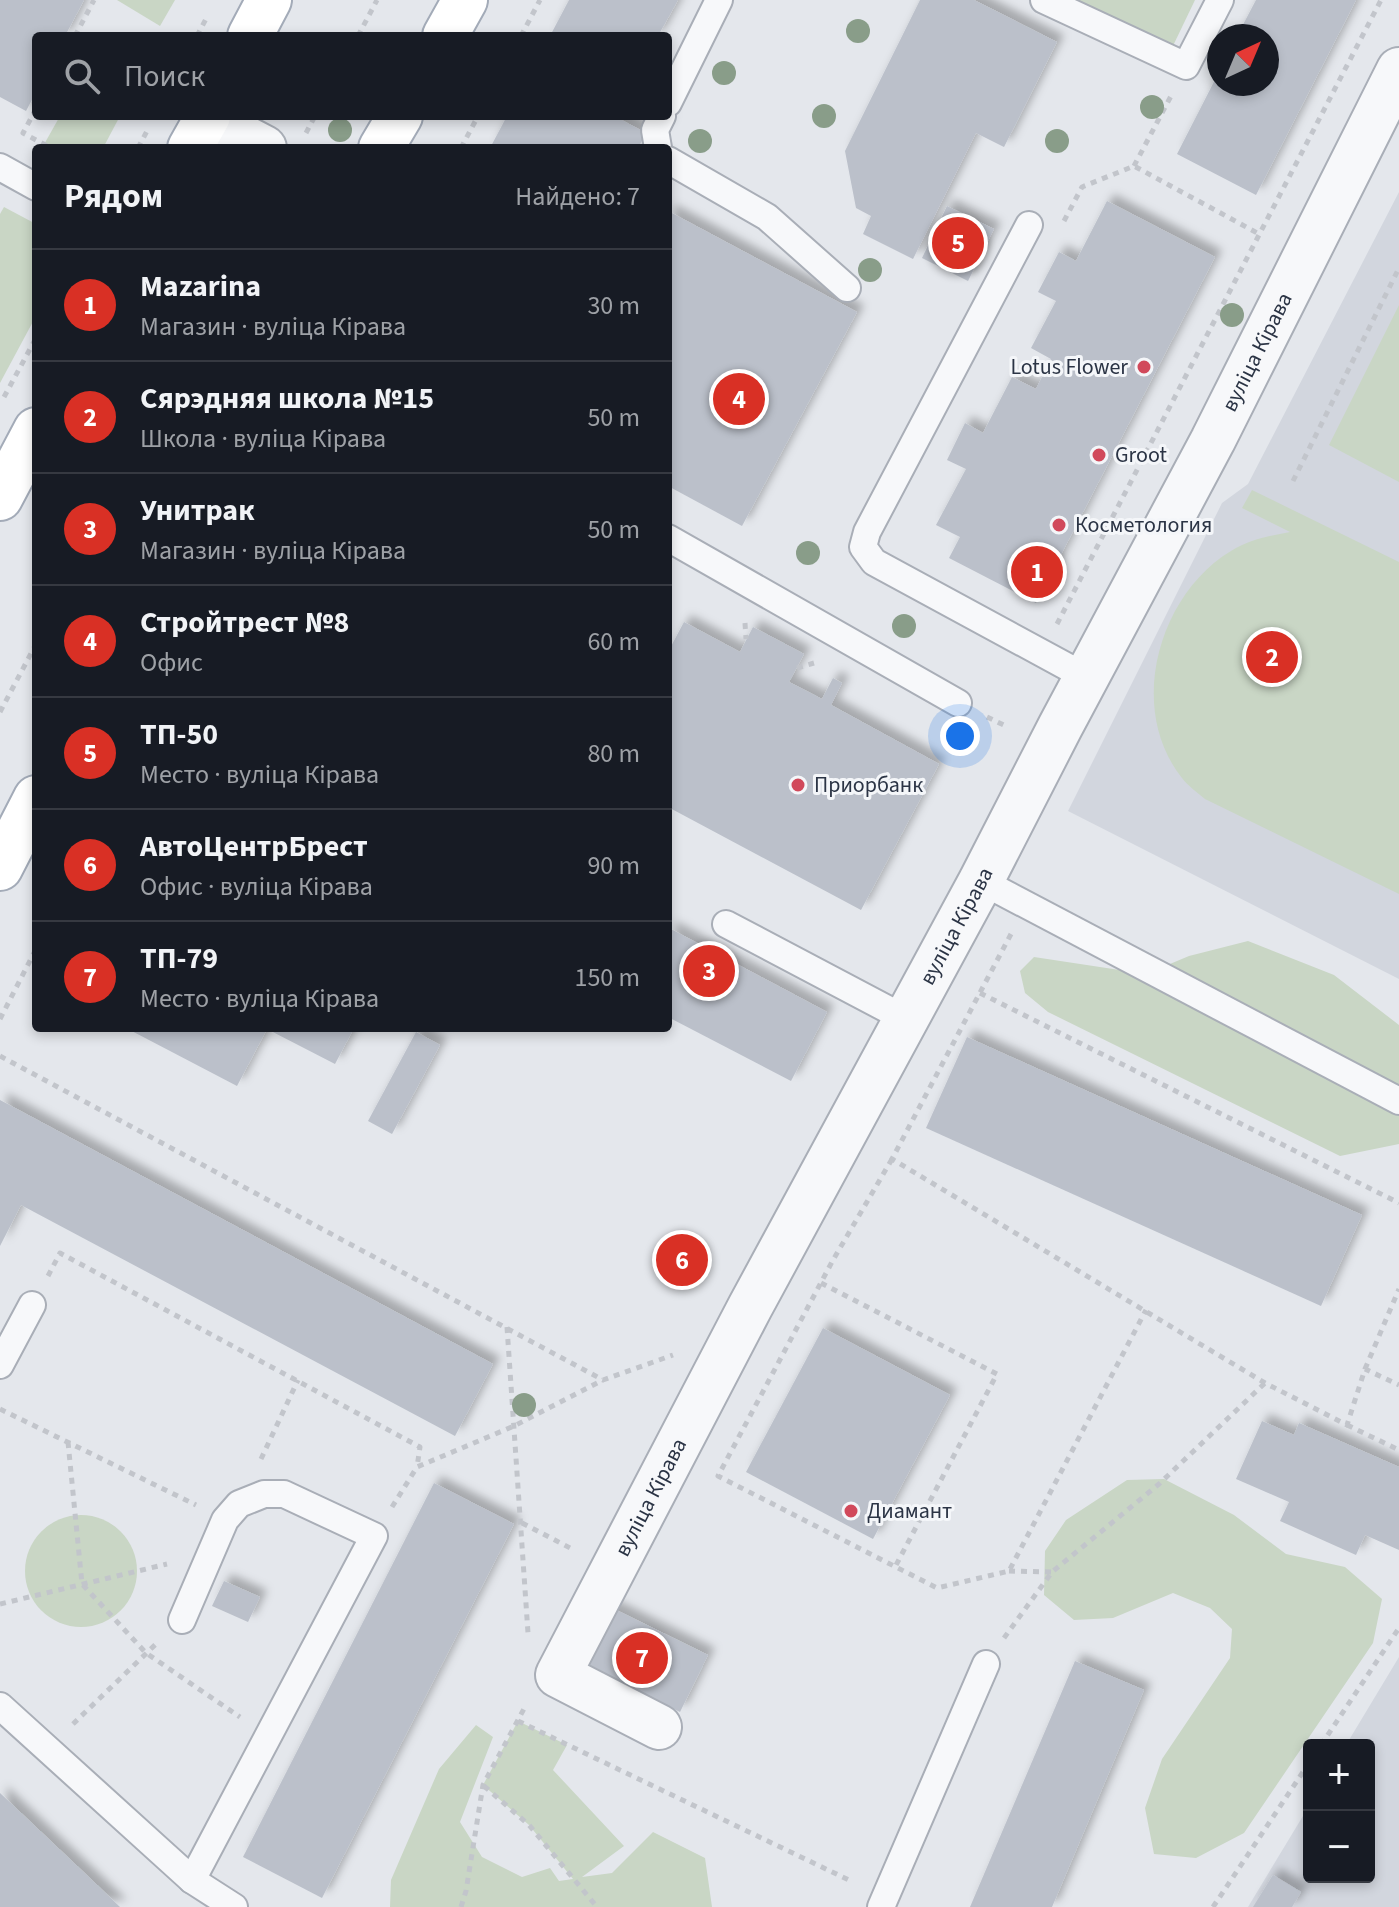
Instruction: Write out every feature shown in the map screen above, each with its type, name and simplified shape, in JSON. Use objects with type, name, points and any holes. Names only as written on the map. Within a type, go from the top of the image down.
[{"type":"main road","points":[[252,32],[269,0]]},
{"type":"main road","points":[[447,32],[465,0]]},
{"type":"main road","points":[[383,144],[398,120]]},
{"type":"main road","points":[[0,498],[32,438]]},
{"type":"main road","points":[[0,868],[32,806]]},
{"type":"street","name":"вуліца Кірава","points":[[659,1727],[558,1675],[750,1307],[981,881],[1213,440],[1399,70]]},
{"type":"street","points":[[202,127],[252,144]]},
{"type":"lane","points":[[672,95],[719,0]]},
{"type":"lane","points":[[1044,0],[1186,66],[1220,0]]},
{"type":"lane","points":[[657,144],[655,130],[660,120]]},
{"type":"lane","points":[[672,165],[767,217],[847,288]]},
{"type":"lane","points":[[0,167],[32,185]]},
{"type":"lane","points":[[1029,225],[867,532],[863,547],[874,562],[1086,677]]},
{"type":"lane","points":[[672,540],[958,703]]},
{"type":"lane","points":[[981,881],[1399,1101]]},
{"type":"lane","points":[[726,924],[906,1019]]},
{"type":"lane","points":[[0,1365],[32,1305]]},
{"type":"lane","points":[[182,1620],[232,1512],[264,1494],[284,1494],[374,1536],[192,1880]]},
{"type":"lane","points":[[883,1903],[986,1664]]},
{"type":"lane","points":[[0,1706],[192,1880],[234,1907]]},
{"type":"path","points":[[77,32],[94,0]]},
{"type":"path","points":[[360,32],[377,0]]},
{"type":"path","points":[[523,32],[540,0]]},
{"type":"path","points":[[1042,653],[1381,0]]},
{"type":"path","points":[[1063,223],[1082,187],[1134,166],[1186,66]]},
{"type":"path","points":[[32,116],[23,133],[44,144]]},
{"type":"path","points":[[463,144],[476,120]]},
{"type":"path","points":[[1134,166],[1261,235]]},
{"type":"path","points":[[1293,481],[1399,268]]},
{"type":"path","points":[[0,404],[32,345]]},
{"type":"path","points":[[0,712],[32,652]]},
{"type":"path","points":[[1001,741],[1014,714]]},
{"type":"path","points":[[1016,925],[718,1476],[937,1588],[1009,1571],[1052,1572]]},
{"type":"path","points":[[0,1019],[32,957]]},
{"type":"path","points":[[980,993],[1399,1203]]},
{"type":"path","points":[[0,1056],[603,1380]]},
{"type":"path","points":[[892,1159],[1265,1383],[1399,1450]]},
{"type":"path","points":[[32,1305],[60,1253],[420,1447],[417,1467],[374,1536]]},
{"type":"path","points":[[821,1283],[997,1374],[895,1567]]},
{"type":"path","points":[[1347,1425],[1365,1369],[1399,1289]]},
{"type":"path","points":[[1009,1571],[1146,1310]]},
{"type":"path","points":[[507,1326],[529,1648]]},
{"type":"path","points":[[417,1467],[514,1426],[603,1380],[685,1351]]},
{"type":"path","points":[[1365,1369],[1399,1385]]},
{"type":"path","points":[[0,1409],[68,1442],[232,1512],[298,1380]]},
{"type":"path","points":[[986,1664],[1052,1572],[1159,1484],[1265,1383]]},
{"type":"path","points":[[68,1442],[82,1584],[146,1653],[269,1737]]},
{"type":"path","points":[[521,1523],[612,1571]]},
{"type":"path","points":[[0,1604],[211,1553]]},
{"type":"path","points":[[47,1750],[182,1620]]},
{"type":"path","points":[[1325,1739],[1399,1628]]},
{"type":"path","points":[[461,1907],[483,1785],[532,1695]]},
{"type":"path","points":[[518,1721],[883,1903]]},
{"type":"path","points":[[1213,1907],[1303,1772]]},
{"type":"path","points":[[483,1785],[529,1825],[597,1907]]},
{"type":"shaded area","points":[[1399,192],[1399,979],[1068,811],[1222,503],[1248,484]]},
{"type":"shaded area","points":[[1399,1657],[1399,1907],[1248,1907],[1303,1816],[1303,1883],[1375,1883],[1375,1739],[1350,1739]]},
{"type":"green space","points":[[117,0],[175,0],[160,26]]},
{"type":"green space","points":[[1068,0],[1195,0],[1171,50]]},
{"type":"green space","points":[[58,120],[118,120],[105,144],[44,144]]},
{"type":"green space","points":[[4,207],[32,222],[32,323],[0,383],[0,214]]},
{"type":"green space","points":[[1399,305],[1399,482],[1329,445]]},
{"type":"green space","points":[[1252,490],[1399,562],[1399,894],[1205,799],[1182,778],[1165,750],[1156,719],[1154,687],[1158,654],[1169,623],[1185,595],[1206,570],[1231,551],[1252,541],[1290,532],[1242,508]]},
{"type":"green space","points":[[1248,941],[1334,975],[1399,1025],[1399,1144],[1340,1156],[1048,1012],[1025,993],[1020,971],[1034,957],[1146,974],[1189,956]]},
{"type":"green space","points":[[1164,1479],[1234,1515],[1286,1554],[1345,1567],[1382,1599],[1373,1643],[1308,1739],[1303,1739],[1303,1746],[1244,1833],[1196,1858],[1154,1854],[1145,1808],[1162,1759],[1230,1658],[1232,1629],[1210,1608],[1173,1593],[1113,1618],[1074,1620],[1044,1595],[1045,1551],[1066,1520],[1127,1480]]},
{"type":"green space","points":[[81,1515],[102,1520],[120,1532],[132,1550],[137,1571],[132,1592],[120,1610],[102,1622],[81,1627],[60,1622],[42,1610],[30,1592],[25,1571],[30,1550],[42,1532],[60,1520]]},
{"type":"green space","points":[[518,1721],[567,1745],[553,1770],[624,1846],[582,1877],[612,1873],[653,1832],[705,1858],[712,1907],[390,1907],[391,1880],[439,1769],[476,1725],[493,1737],[460,1822],[482,1857],[522,1877],[550,1868],[559,1881],[573,1879],[529,1825],[483,1785]]},
{"type":"building","points":[[0,0],[84,0],[67,32],[32,32],[32,100],[26,111],[0,97]]},
{"type":"building","points":[[569,0],[678,0],[660,32],[552,32]]},
{"type":"building","points":[[920,0],[974,0],[1057,42],[1004,147],[976,133],[913,259],[863,234],[871,216],[856,208],[845,151]]},
{"type":"building","points":[[1256,0],[1356,0],[1256,195],[1177,154],[1207,95],[1279,96],[1279,24],[1243,24]]},
{"type":"building","points":[[505,120],[622,120],[646,133],[640,144],[492,144]]},
{"type":"building","points":[[1107,201],[1215,257],[1036,603],[949,558],[960,537],[936,525],[966,469],[947,460],[965,423],[983,433],[1012,377],[1036,389],[1051,359],[1031,348],[1056,301],[1038,292],[1059,252],[1076,261]]},
{"type":"building","points":[[947,206],[994,229],[968,281],[922,258]]},
{"type":"building","points":[[672,213],[857,312],[742,526],[672,488]]},
{"type":"building","name":"Приорбанк","points":[[684,622],[740,652],[753,627],[804,654],[789,682],[822,699],[833,678],[842,683],[831,705],[939,764],[861,910],[672,809],[672,644]]},
{"type":"building","points":[[672,930],[827,1012],[791,1081],[672,1019]]},
{"type":"building","points":[[134,1032],[265,1032],[237,1086]]},
{"type":"building","points":[[273,1032],[352,1032],[335,1064]]},
{"type":"building","points":[[416,1032],[440,1045],[392,1134],[368,1121]]},
{"type":"building","points":[[967,1037],[1362,1215],[1321,1306],[926,1128]]},
{"type":"building","points":[[0,1100],[493,1364],[455,1436],[21,1205],[0,1246]]},
{"type":"building","points":[[673,1240],[700,1255],[686,1284],[658,1269]]},
{"type":"building","points":[[823,1328],[950,1395],[873,1539],[746,1472]]},
{"type":"building","points":[[1262,1421],[1294,1435],[1299,1423],[1399,1467],[1399,1550],[1365,1535],[1356,1555],[1280,1521],[1289,1502],[1236,1479]]},
{"type":"building","points":[[434,1483],[514,1524],[322,1898],[243,1857]]},
{"type":"building","points":[[224,1581],[260,1597],[248,1622],[212,1606]]},
{"type":"building","points":[[604,1604],[708,1655],[680,1712],[576,1661]]},
{"type":"building","points":[[1075,1661],[1144,1690],[1052,1907],[970,1907]]},
{"type":"building","points":[[0,1793],[94,1882],[120,1907],[0,1907]]},
{"type":"building","points":[[1273,1875],[1301,1892],[1292,1907],[1253,1907]]},
{"type":"place","name":"ТП-50","points":[[958,243]]},
{"type":"place","name":"Lotus Flower","points":[[1144,367]]},
{"type":"place","name":"Стройтрест №8","points":[[739,399]]},
{"type":"place","name":"Groot","points":[[1099,455]]},
{"type":"place","name":"Косметология","points":[[1059,525]]},
{"type":"place","name":"Mazarina","points":[[1037,572]]},
{"type":"place","name":"Сярэдняя школа №15","points":[[1272,657]]},
{"type":"place","name":"Приорбанк","points":[[798,785]]},
{"type":"place","name":"Унитрак","points":[[709,971]]},
{"type":"place","name":"АвтоЦентрБрест","points":[[682,1260]]},
{"type":"place","name":"Диамант","points":[[851,1511]]},
{"type":"place","name":"ТП-79","points":[[642,1658]]}]
